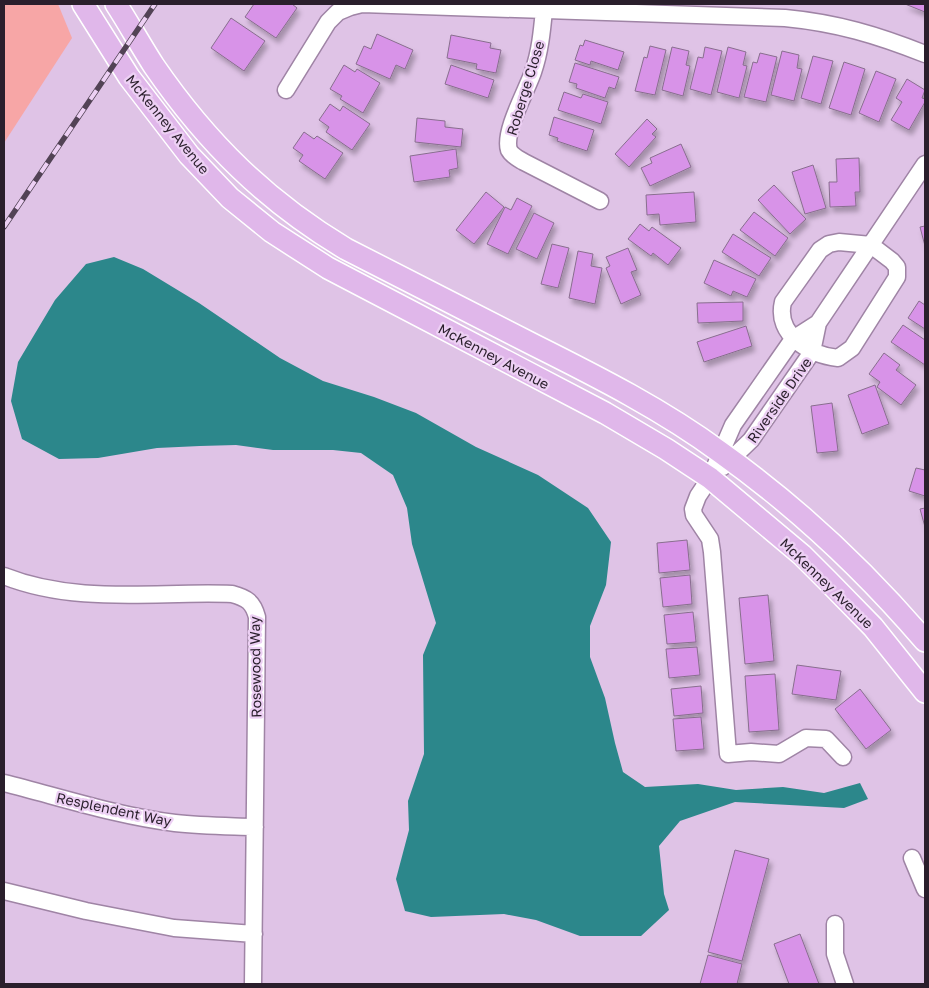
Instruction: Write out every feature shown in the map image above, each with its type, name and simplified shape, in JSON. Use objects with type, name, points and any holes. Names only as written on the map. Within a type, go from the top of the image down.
[{"type":"main road","name":"McKenney Avenue","points":[[83,4],[129,77],[189,155],[230,198],[272,232],[328,268],[605,413],[710,478],[802,555],[828,580],[873,627],[925,692]]},
{"type":"main road","name":"McKenney Avenue","points":[[116,4],[154,65],[208,137],[248,178],[284,208],[313,230],[346,249],[606,381],[680,425],[726,456],[779,499],[858,568],[925,641]]},
{"type":"street","points":[[286,90],[328,22],[338,12],[350,6],[369,4],[762,16],[806,20],[848,27],[925,54]]},
{"type":"street","name":"Roberge Close","points":[[544,10],[537,59],[512,123],[509,143],[510,150],[524,162],[600,201]]},
{"type":"street","name":"Riverside Drive","points":[[843,757],[826,739],[806,738],[779,754],[752,752],[728,754],[712,552],[710,539],[696,520],[693,509],[698,496],[726,456],[751,440],[812,352],[818,323],[925,164]]},
{"type":"street","name":"Riverside Drive","points":[[839,242],[871,245],[892,261],[896,267],[897,277],[893,286],[852,348],[844,355],[838,358],[812,352],[793,339],[783,321],[781,310],[783,302],[820,250],[829,244],[839,242]]},
{"type":"street","name":"Riverside Drive","points":[[726,456],[733,425],[793,339],[818,323]]},
{"type":"street","name":"Rosewood Way","points":[[4,576],[35,587],[92,594],[232,594],[249,600],[254,608],[257,617],[253,984]]},
{"type":"street","name":"Resplendent Way","points":[[4,783],[153,819],[186,824],[255,827]]},
{"type":"street","points":[[912,858],[925,889]]},
{"type":"street","points":[[4,891],[86,911],[174,928],[254,934]]},
{"type":"street","points":[[835,924],[835,954],[845,984]]},
{"type":"shaded area","points":[[4,4],[58,4],[72,38],[4,143]]},
{"type":"shaded area","points":[[114,257],[143,269],[199,303],[280,358],[323,381],[416,413],[476,447],[538,475],[588,508],[611,542],[606,585],[590,626],[590,657],[605,698],[623,772],[645,787],[698,784],[736,790],[783,787],[824,793],[860,783],[868,799],[844,808],[735,802],[680,821],[659,846],[664,894],[669,910],[641,936],[580,936],[536,920],[504,914],[431,917],[405,911],[396,879],[409,830],[408,801],[424,754],[423,655],[436,623],[412,544],[407,508],[393,475],[361,453],[333,450],[273,450],[236,445],[200,446],[157,448],[98,458],[59,459],[22,439],[11,401],[18,362],[55,300],[86,264]]},
{"type":"building","points":[[254,4],[292,4],[297,8],[276,38],[245,17]]},
{"type":"building","points":[[905,4],[925,4],[925,12]]},
{"type":"building","points":[[231,18],[265,41],[244,71],[211,48]]},
{"type":"building","points":[[377,34],[413,50],[405,69],[396,65],[390,79],[356,64],[364,46],[371,49]]},
{"type":"building","points":[[451,35],[491,43],[490,48],[501,50],[496,73],[476,69],[477,64],[447,58]]},
{"type":"building","points":[[585,40],[624,52],[618,70],[591,61],[590,65],[575,60],[580,45],[583,46]]},
{"type":"building","points":[[650,46],[666,50],[655,95],[635,91],[644,57],[647,58]]},
{"type":"building","points":[[672,47],[689,51],[686,65],[690,66],[683,96],[662,90]]},
{"type":"building","points":[[705,47],[722,51],[711,95],[690,89],[698,57],[703,58]]},
{"type":"building","points":[[728,47],[746,52],[743,65],[747,66],[739,98],[717,92]]},
{"type":"building","points":[[782,51],[799,55],[797,68],[802,69],[794,101],[771,95]]},
{"type":"building","points":[[760,53],[777,57],[766,102],[744,97],[753,62],[757,63]]},
{"type":"building","points":[[813,56],[833,61],[821,104],[801,98]]},
{"type":"building","points":[[844,62],[865,69],[851,115],[829,108]]},
{"type":"building","points":[[575,63],[619,77],[615,89],[609,87],[605,98],[576,88],[577,84],[569,82]]},
{"type":"building","points":[[344,65],[355,72],[357,69],[380,83],[363,113],[340,99],[342,96],[330,89]]},
{"type":"building","points":[[451,65],[494,80],[488,98],[445,84]]},
{"type":"building","points":[[876,71],[896,79],[879,122],[859,113]]},
{"type":"building","points":[[907,79],[925,90],[922,98],[925,99],[925,102],[909,130],[891,120],[902,102],[896,98]]},
{"type":"building","points":[[564,92],[581,98],[583,94],[608,102],[601,124],[558,110]]},
{"type":"building","points":[[330,104],[340,111],[343,106],[370,124],[352,150],[326,132],[329,127],[319,120]]},
{"type":"building","points":[[554,117],[594,130],[587,151],[557,141],[558,138],[549,135]]},
{"type":"building","points":[[417,118],[445,121],[445,127],[463,129],[461,147],[415,142]]},
{"type":"building","points":[[647,119],[657,129],[652,134],[656,137],[629,167],[615,154]]},
{"type":"building","points":[[304,132],[314,139],[317,136],[343,153],[325,179],[299,161],[303,155],[293,148]]},
{"type":"building","points":[[681,144],[691,167],[650,186],[641,168],[652,163],[650,158]]},
{"type":"building","points":[[456,149],[458,168],[449,170],[450,177],[414,182],[410,156]]},
{"type":"building","points":[[859,158],[860,192],[855,192],[856,206],[830,207],[829,182],[837,182],[836,159]]},
{"type":"building","points":[[813,165],[826,208],[805,214],[792,172]]},
{"type":"building","points":[[774,185],[806,219],[790,234],[758,200]]},
{"type":"building","points":[[486,192],[504,207],[474,244],[456,230]]},
{"type":"building","points":[[694,192],[696,222],[660,225],[659,214],[647,215],[646,195]]},
{"type":"building","points":[[517,198],[532,206],[508,254],[487,244],[505,207],[511,210]]},
{"type":"building","points":[[754,212],[788,238],[775,256],[740,230]]},
{"type":"building","points":[[534,213],[554,223],[537,259],[516,249]]},
{"type":"building","points":[[640,224],[649,231],[652,227],[681,248],[668,265],[653,253],[651,256],[628,239]]},
{"type":"building","points":[[925,226],[925,246],[920,227]]},
{"type":"building","points":[[733,234],[771,258],[759,276],[722,252]]},
{"type":"building","points":[[552,244],[569,248],[558,288],[541,284]]},
{"type":"building","points":[[628,248],[637,270],[631,272],[641,295],[621,304],[606,268],[610,266],[606,257]]},
{"type":"building","points":[[578,251],[593,254],[591,266],[602,268],[595,304],[569,298]]},
{"type":"building","points":[[714,260],[756,279],[747,297],[733,291],[731,296],[704,283]]},
{"type":"building","points":[[919,301],[925,305],[925,329],[908,318]]},
{"type":"building","points":[[743,302],[743,321],[698,323],[697,303]]},
{"type":"building","points":[[903,325],[925,340],[925,365],[891,342]]},
{"type":"building","points":[[746,326],[752,346],[704,362],[697,342]]},
{"type":"building","points":[[884,353],[900,365],[896,370],[916,385],[901,405],[877,387],[880,382],[869,374]]},
{"type":"building","points":[[875,385],[889,424],[862,434],[848,395]]},
{"type":"building","points":[[832,403],[838,451],[817,453],[811,406]]},
{"type":"building","points":[[916,468],[925,470],[925,496],[909,491]]},
{"type":"building","points":[[925,508],[925,527],[920,509]]},
{"type":"building","points":[[687,540],[690,570],[659,573],[657,543]]},
{"type":"building","points":[[690,575],[692,604],[663,607],[660,578]]},
{"type":"building","points":[[768,595],[774,661],[745,664],[739,598]]},
{"type":"building","points":[[693,612],[696,642],[667,644],[664,615]]},
{"type":"building","points":[[697,647],[700,675],[669,678],[666,649]]},
{"type":"building","points":[[797,665],[841,671],[836,700],[792,694]]},
{"type":"building","points":[[775,674],[779,730],[749,732],[745,676]]},
{"type":"building","points":[[701,686],[703,713],[674,716],[671,689]]},
{"type":"building","points":[[860,689],[891,730],[866,749],[835,709]]},
{"type":"building","points":[[701,717],[704,749],[676,751],[673,719]]},
{"type":"building","points":[[735,850],[769,859],[742,961],[708,952]]},
{"type":"building","points":[[800,934],[819,984],[789,984],[774,944]]},
{"type":"building","points":[[708,955],[742,964],[737,984],[700,984]]},
{"type":"railway","points":[[4,227],[155,4]]}]
